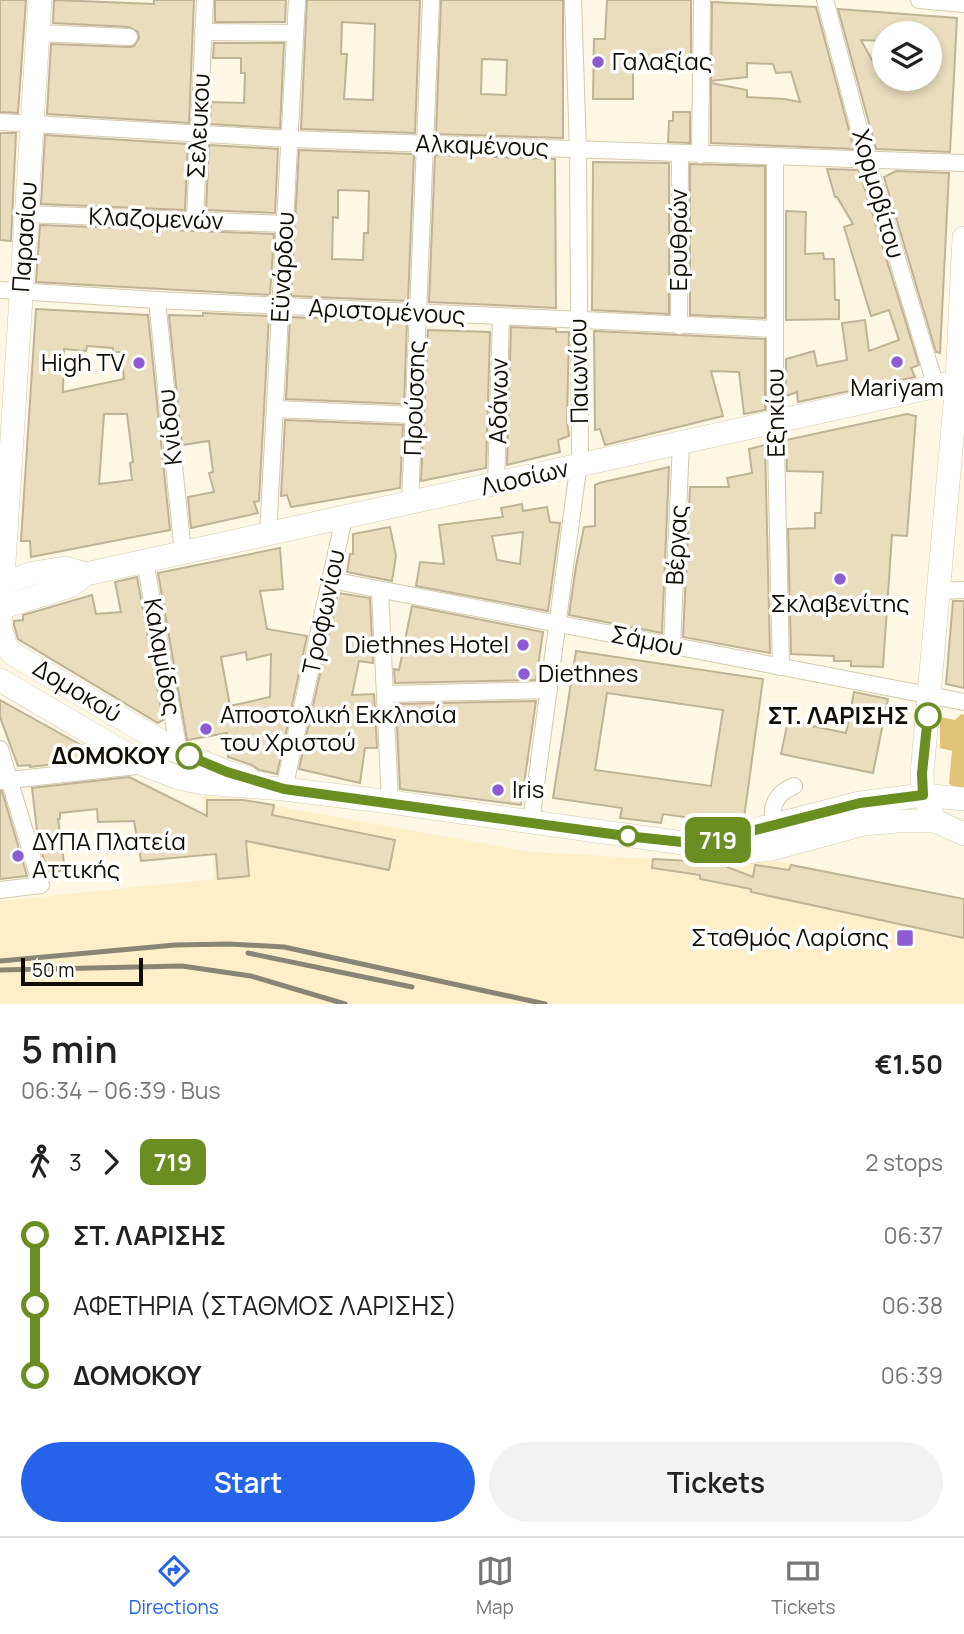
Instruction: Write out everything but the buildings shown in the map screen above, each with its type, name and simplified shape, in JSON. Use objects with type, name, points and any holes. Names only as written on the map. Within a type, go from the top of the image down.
[{"type":"main road","name":"Παρασίου","points":[[0,617],[10,291],[26,214],[40,0]]},
{"type":"main road","points":[[964,237],[939,591],[922,773],[923,795],[935,821],[964,834]]},
{"type":"main road","name":"Λιοσίων","points":[[0,617],[69,586],[86,574],[952,383]]},
{"type":"main road","name":"Λιοσίων","points":[[1,584],[34,573],[65,568],[86,574]]},
{"type":"main road","name":"Δομοκού","points":[[0,617],[6,647],[13,654],[179,752],[227,772],[284,789]]},
{"type":"main road","name":"Δομοκού","points":[[0,680],[145,765],[179,779],[203,783],[284,789],[390,802],[747,852],[772,849],[864,824],[935,821]]},
{"type":"main road","points":[[701,844],[860,803],[923,795],[964,799]]},
{"type":"street","name":"Σελευκου","points":[[195,220],[205,0]]},
{"type":"street","name":"Εϋνάρδου","points":[[268,534],[297,0]]},
{"type":"street","name":"Προύσσης","points":[[410,503],[431,0]]},
{"type":"street","name":"Παιωνίου","points":[[531,822],[580,440],[578,149],[573,0]]},
{"type":"street","name":"Ερυθρών","points":[[700,155],[702,0]]},
{"type":"street","name":"Χορμοβίτου","points":[[825,0],[868,162],[952,383]]},
{"type":"street","points":[[919,0],[964,4]]},
{"type":"street","points":[[203,32],[295,33]]},
{"type":"street","points":[[38,33],[129,37]]},
{"type":"street","name":"Αλκαμένους","points":[[0,122],[32,126],[290,139],[868,162],[964,163]]},
{"type":"street","name":"Ερυθρών","points":[[679,326],[680,154]]},
{"type":"street","name":"Εξηκίου","points":[[775,158],[775,422],[781,667]]},
{"type":"street","name":"Κλαζομενών","points":[[26,214],[285,224]]},
{"type":"street","name":"Αριστομένους","points":[[10,291],[774,329]]},
{"type":"street","name":"Κνίδου","points":[[157,300],[183,553]]},
{"type":"street","name":"Αδάνων","points":[[496,484],[501,317]]},
{"type":"street","points":[[275,409],[414,415]]},
{"type":"street","name":"Βέργας","points":[[672,646],[681,443]]},
{"type":"street","name":"Τροφωνίου","points":[[284,789],[344,517]]},
{"type":"street","name":"Καλαμίδος","points":[[145,561],[179,752]]},
{"type":"street","name":"Σάμου","points":[[331,580],[964,702]]},
{"type":"street","points":[[380,590],[390,802]]},
{"type":"street","points":[[939,591],[964,590]]},
{"type":"street","points":[[386,694],[549,690]]},
{"type":"street","points":[[100,771],[106,743]]},
{"type":"street","points":[[0,749],[5,781],[41,885],[0,890]]},
{"type":"street","points":[[5,781],[145,765]]},
{"type":"street","points":[[776,826],[772,812],[774,803],[785,789],[794,786]]},
{"type":"shaded area","points":[[961,714],[964,715],[964,791],[956,790],[949,783],[952,751],[940,748],[940,717],[955,720]]},
{"type":"shaded area","points":[[203,796],[231,798],[532,852],[727,863],[775,861],[964,899],[964,1004],[0,1004],[0,901],[214,879],[211,823],[204,819]]},
{"type":"railway","points":[[0,961],[175,945],[284,947],[545,1004]]},
{"type":"railway","points":[[248,953],[412,987]]},
{"type":"railway","points":[[0,970],[182,966],[251,976],[345,1004]]},
{"type":"bus line","name":"719","points":[[189,756],[227,772],[284,789],[701,844],[860,803],[923,795],[922,773],[928,716]]},
{"type":"place","name":"Γαλαξίας","points":[[598,62]]},
{"type":"place","name":"Mariyam","points":[[897,362]]},
{"type":"place","name":"High TV","points":[[139,363]]},
{"type":"place","name":"Σκλαβενίτης","points":[[840,579]]},
{"type":"place","name":"Diethnes Hotel","points":[[523,645]]},
{"type":"place","name":"Diethnes","points":[[524,674]]},
{"type":"place","name":"ΣΤ. ΛΑΡΙΣΗΣ","points":[[928,716]]},
{"type":"place","name":"Αποστολική Εκκλησία του Χριστού","points":[[206,729]]},
{"type":"place","name":"ΔΟΜΟΚΟΥ","points":[[189,756]]},
{"type":"place","name":"Iris","points":[[498,790]]},
{"type":"place","name":"ΔΥΠΑ Πλατεία Αττικής","points":[[18,856]]},
{"type":"place","name":"Σταθμός Λαρίσης","points":[[905,938]]}]
